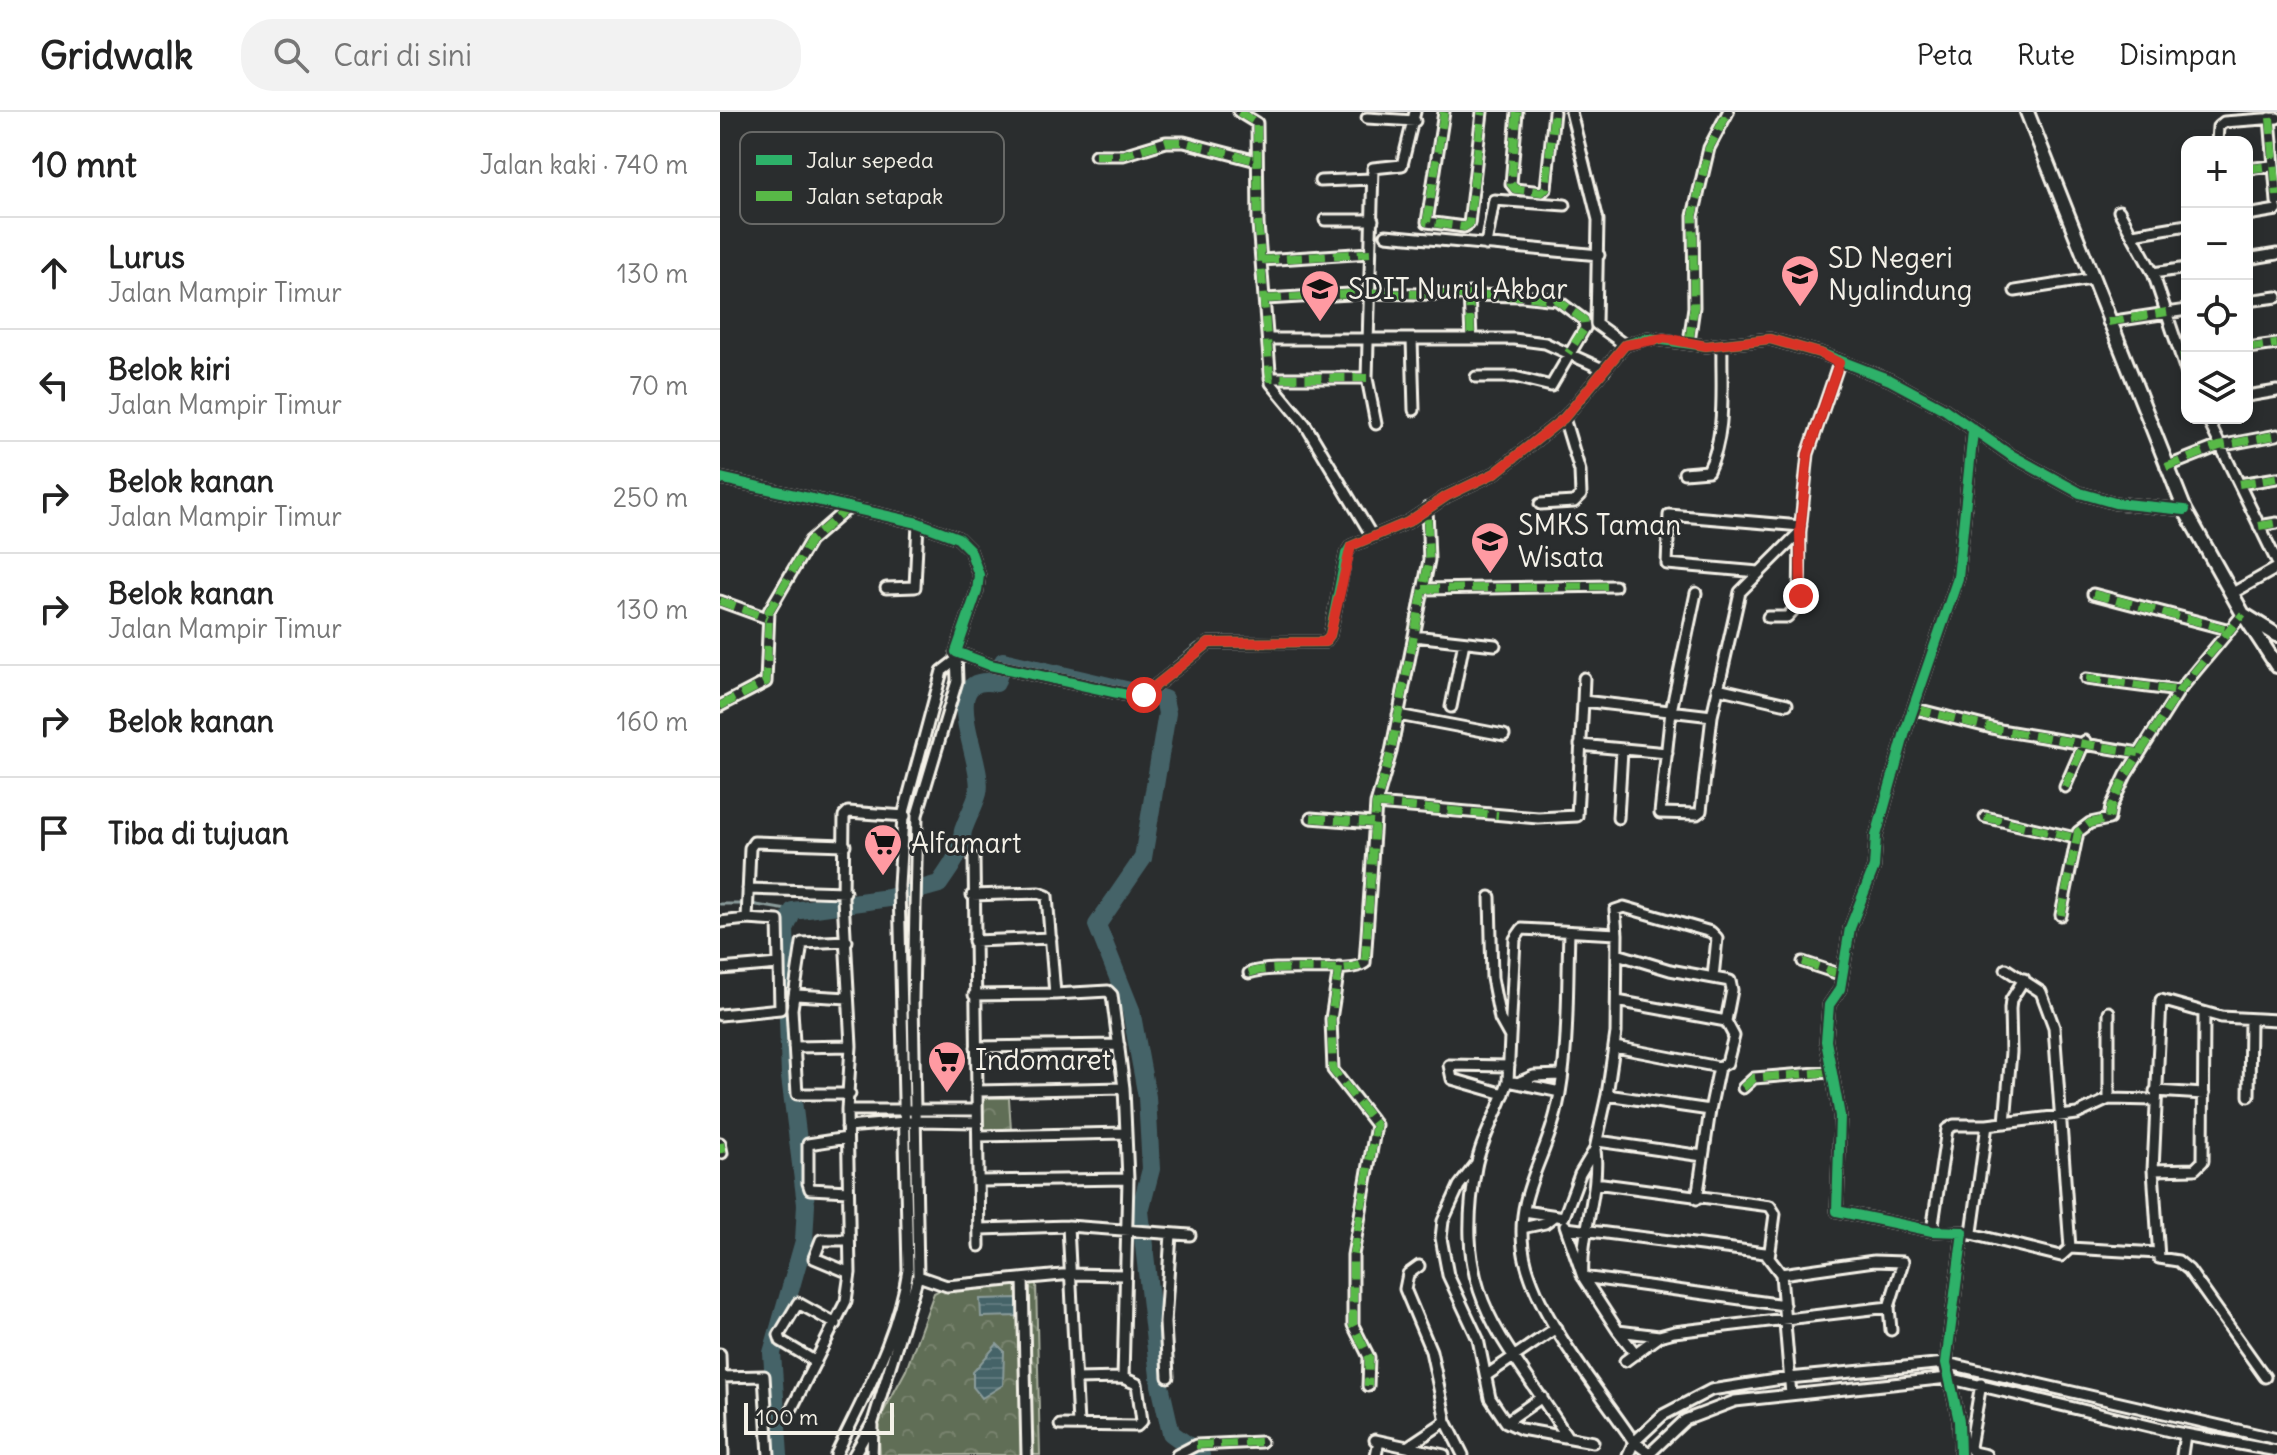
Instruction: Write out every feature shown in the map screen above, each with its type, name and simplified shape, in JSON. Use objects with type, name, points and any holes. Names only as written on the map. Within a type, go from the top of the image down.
[{"type":"street","points":[[1239,112],[1257,123],[1270,378],[1273,386],[1305,424],[1372,536]]},
{"type":"street","points":[[1444,112],[1427,217],[1430,224],[1464,227],[1469,224],[1482,112]]},
{"type":"street","points":[[1517,112],[1511,184],[1515,189],[1542,192],[1546,188],[1554,112]]},
{"type":"street","points":[[1571,112],[1591,185],[1599,255],[1598,329],[1625,345],[1664,338],[1722,345],[1770,339],[1820,353],[1839,363],[1890,380],[1944,409],[1973,431],[2080,493],[2115,503],[2185,510]]},
{"type":"street","points":[[1689,342],[1694,307],[1693,216],[1709,148],[1728,112]]},
{"type":"street","points":[[2027,112],[2185,510],[2231,594],[2277,666]]},
{"type":"street","points":[[1367,118],[1415,117],[1402,165],[1374,167],[1372,179],[1367,378],[1376,424]]},
{"type":"street","points":[[2218,136],[2220,123],[2274,118],[2271,166],[2277,198]]},
{"type":"street","points":[[1095,155],[1123,155],[1166,142],[1184,142],[1257,161]]},
{"type":"street","points":[[2253,168],[2271,166]]},
{"type":"street","points":[[1320,181],[1372,179]]},
{"type":"street","points":[[1486,245],[1494,200],[1565,205]]},
{"type":"street","points":[[2253,214],[2277,210]]},
{"type":"street","points":[[2119,211],[2153,273],[2181,352]]},
{"type":"street","points":[[1325,220],[1373,220]]},
{"type":"street","points":[[2133,234],[2181,226]]},
{"type":"street","points":[[1386,235],[1599,255]]},
{"type":"street","points":[[1262,260],[1370,253]]},
{"type":"street","points":[[2253,258],[2277,254]]},
{"type":"street","points":[[2153,273],[2181,269]]},
{"type":"street","points":[[2015,291],[2091,279]]},
{"type":"street","points":[[1266,299],[1367,293],[1469,293],[1557,300],[1580,313],[1585,328],[1551,386],[1515,377],[1476,377]]},
{"type":"street","points":[[1469,293],[1471,338]]},
{"type":"street","points":[[2253,300],[2277,297]]},
{"type":"street","points":[[2108,322],[2181,311]]},
{"type":"street","points":[[1269,339],[1471,338],[1545,343],[1605,370]]},
{"type":"street","points":[[1412,339],[1414,410]]},
{"type":"street","points":[[2253,347],[2277,344]]},
{"type":"street","points":[[956,656],[1136,697],[1144,695],[1209,643],[1325,642],[1330,635],[1346,554],[1351,546],[1408,522],[1427,508],[1495,473],[1564,418],[1625,345]]},
{"type":"street","points":[[1684,473],[1708,471],[1713,462],[1721,415],[1722,345]]},
{"type":"street","points":[[1768,617],[1787,617],[1799,604],[1801,529],[1808,454],[1839,363]]},
{"type":"street","points":[[1270,378],[1367,378]]},
{"type":"street","points":[[2253,395],[2277,391]]},
{"type":"street","points":[[1540,504],[1574,502],[1581,495],[1580,471],[1564,418]]},
{"type":"street","points":[[2210,424],[2277,565],[2231,594]]},
{"type":"street","points":[[1973,431],[1958,578],[1937,630],[1916,709],[1905,732],[1876,836],[1874,867],[1850,928],[1840,989],[1829,1005],[1826,1028],[1830,1072],[1840,1116],[1837,1211],[1932,1231],[1968,1232],[2061,1256],[2070,1248],[2158,1253]]},
{"type":"street","points":[[2166,467],[2219,446],[2277,435]]},
{"type":"street","points":[[720,478],[918,523],[958,538],[976,561],[977,591],[956,656],[942,671],[903,816],[899,892],[900,998],[908,1270],[904,1294],[885,1355],[836,1455]]},
{"type":"street","points":[[2239,484],[2277,478]]},
{"type":"street","points":[[720,706],[766,682],[767,618],[810,541],[848,508]]},
{"type":"street","points":[[1249,973],[1288,966],[1339,968],[1360,967],[1365,963],[1373,823],[1429,560],[1427,508]]},
{"type":"street","points":[[1759,572],[1667,564],[1669,515],[1801,529]]},
{"type":"street","points":[[886,588],[915,587],[918,523]]},
{"type":"street","points":[[2259,526],[2277,523]]},
{"type":"street","points":[[1696,593],[1671,711],[1660,813],[1700,813],[1717,688],[1740,592],[1801,529]]},
{"type":"street","points":[[1423,589],[1615,586]]},
{"type":"street","points":[[2093,594],[2230,630]]},
{"type":"street","points":[[720,601],[767,618]]},
{"type":"street","points":[[2061,915],[2075,838],[2082,826],[2109,819],[2111,807],[2139,753],[2161,725],[2179,691],[2243,614]]},
{"type":"street","points":[[2243,614],[2277,635]]},
{"type":"street","points":[[1414,636],[1495,645]]},
{"type":"street","points":[[1451,707],[1464,642]]},
{"type":"street","points":[[854,1455],[873,1422],[918,1276],[918,1116],[913,999],[913,884],[917,815],[959,675],[956,656]]},
{"type":"street","points":[[1376,804],[1538,818],[1577,816],[1584,678]]},
{"type":"street","points":[[2086,679],[2179,691]]},
{"type":"street","points":[[1717,688],[1787,704]]},
{"type":"street","points":[[1583,701],[1712,716]]},
{"type":"street","points":[[1916,709],[2000,730],[2085,741],[2139,753]]},
{"type":"street","points":[[1398,715],[1504,735]]},
{"type":"street","points":[[2065,787],[2085,741]]},
{"type":"street","points":[[1580,745],[1667,753]]},
{"type":"street","points":[[1618,818],[1622,750]]},
{"type":"street","points":[[792,1408],[846,1301],[850,1273],[847,1110],[851,1046],[844,914],[845,813],[917,815]]},
{"type":"street","points":[[1985,817],[2075,838]]},
{"type":"street","points":[[1311,818],[1373,823]]},
{"type":"street","points":[[747,919],[750,848],[754,842],[845,845]]},
{"type":"street","points":[[974,858],[972,895],[979,1246]]},
{"type":"street","points":[[748,889],[844,895]]},
{"type":"street","points":[[972,895],[1043,893],[1049,902],[1055,994]]},
{"type":"street","points":[[1490,897],[1492,978],[1500,1019],[1510,1037]]},
{"type":"street","points":[[1583,1277],[1585,1231],[1615,1047],[1615,910],[1619,907],[1711,932],[1717,938],[1713,977]]},
{"type":"street","points":[[720,922],[777,919],[780,1009],[720,1015]]},
{"type":"street","points":[[1566,1435],[1490,1322],[1471,1264],[1469,1218],[1476,1164],[1508,1081],[1517,931],[1617,934]]},
{"type":"street","points":[[1569,933],[1560,1092],[1551,1130],[1527,1188],[1522,1228],[1529,1272],[1556,1328],[1634,1442],[1649,1454],[1673,1429],[1697,1414],[1735,1401],[1948,1378],[2174,1432],[2277,1451]]},
{"type":"street","points":[[974,941],[1051,938]]},
{"type":"street","points":[[847,941],[802,943],[792,1009],[797,1094],[850,1094]]},
{"type":"street","points":[[1615,1047],[1719,1067],[1727,1063],[1734,1036],[1726,1021],[1733,985],[1727,979],[1659,967],[1617,954]]},
{"type":"street","points":[[1803,962],[1842,975]]},
{"type":"street","points":[[720,969],[778,964]]},
{"type":"street","points":[[1339,968],[1331,1025],[1333,1070],[1376,1125],[1353,1255],[1353,1325],[1369,1357],[1368,1386]]},
{"type":"street","points":[[2006,969],[2041,992],[2049,1004],[2054,1027],[2070,1248]]},
{"type":"street","points":[[2005,1123],[2011,1052],[2011,1000],[2024,979]]},
{"type":"street","points":[[974,995],[1111,992],[1124,1088],[1128,1179],[1138,1230],[1124,1275],[1123,1378]]},
{"type":"street","points":[[796,995],[848,998]]},
{"type":"street","points":[[900,998],[913,999]]},
{"type":"street","points":[[2265,1377],[2189,1270],[2178,1261],[2161,1260],[2158,1253],[2153,1170],[2155,1096],[2160,1002],[2166,1000],[2204,1013],[2250,1020],[2277,1020]]},
{"type":"street","points":[[1617,1001],[1726,1021]]},
{"type":"street","points":[[2109,1012],[2109,1099]]},
{"type":"street","points":[[2153,1170],[2195,1169],[2202,1164],[2204,1013]]},
{"type":"street","points":[[2249,1096],[2250,1020]]},
{"type":"street","points":[[976,1047],[1119,1045]]},
{"type":"street","points":[[794,1047],[851,1046]]},
{"type":"street","points":[[1504,1094],[1450,1079],[1449,1065],[1509,1066]]},
{"type":"street","points":[[1697,1199],[1719,1067]]},
{"type":"street","points":[[1743,1088],[1754,1078],[1830,1072]]},
{"type":"street","points":[[1520,1082],[1534,1076],[1561,1075]]},
{"type":"street","points":[[1508,1081],[1520,1082],[1532,1089],[1560,1092]]},
{"type":"street","points":[[977,1091],[1124,1088]]},
{"type":"street","points":[[1932,1231],[1947,1129],[1954,1125],[1987,1125],[2077,1114],[2109,1099],[2204,1094]]},
{"type":"street","points":[[1607,1095],[1710,1110]]},
{"type":"street","points":[[847,1110],[905,1111],[918,1116],[977,1122]]},
{"type":"street","points":[[847,1127],[904,1123],[918,1116],[977,1110]]},
{"type":"street","points":[[1960,1455],[1959,1421],[1946,1363],[1987,1125]]},
{"type":"street","points":[[978,1136],[1126,1133]]},
{"type":"street","points":[[847,1138],[808,1144],[808,1183],[810,1189],[848,1191]]},
{"type":"street","points":[[1597,1145],[1703,1156]]},
{"type":"street","points":[[1522,1228],[1559,1216],[1597,1145]]},
{"type":"street","points":[[1476,1164],[1459,1186],[1443,1221],[1441,1238],[1448,1275],[1478,1339],[1490,1398],[1506,1422],[1537,1433],[1566,1435],[1593,1442]]},
{"type":"street","points":[[980,1181],[1128,1179]]},
{"type":"street","points":[[1595,1183],[1772,1208],[1769,1258]]},
{"type":"street","points":[[1524,1211],[1559,1216]]},
{"type":"street","points":[[1559,1216],[1583,1277],[1636,1354]]},
{"type":"street","points":[[981,1229],[1068,1226],[1190,1235]]},
{"type":"street","points":[[1068,1226],[1078,1424]]},
{"type":"street","points":[[1566,1228],[1759,1252],[1769,1258],[1781,1274],[1791,1395]]},
{"type":"street","points":[[1168,1377],[1165,1323],[1171,1234]]},
{"type":"street","points":[[849,1240],[821,1240],[814,1258],[850,1273]]},
{"type":"street","points":[[1781,1274],[1874,1261],[1903,1262],[1889,1307],[1891,1330]]},
{"type":"street","points":[[1419,1266],[1408,1274],[1405,1289],[1431,1351],[1446,1421],[1463,1455]]},
{"type":"street","points":[[918,1276],[947,1286],[1072,1274],[1124,1275]]},
{"type":"street","points":[[1583,1277],[1784,1305]]},
{"type":"street","points":[[1023,1279],[1027,1455]]},
{"type":"street","points":[[816,1362],[781,1341],[779,1335],[798,1303],[836,1324]]},
{"type":"street","points":[[1618,1331],[1659,1336],[1889,1307]]},
{"type":"street","points":[[1487,1375],[1556,1328]]},
{"type":"street","points":[[1625,1361],[1659,1336]]},
{"type":"street","points":[[720,1354],[723,1455]]},
{"type":"street","points":[[1628,1455],[1634,1442],[1663,1415],[1695,1396],[1729,1385],[1946,1363],[2277,1439]]},
{"type":"street","points":[[722,1377],[764,1376],[769,1455]]},
{"type":"street","points":[[1060,1425],[1141,1424],[1137,1384],[1123,1378],[1076,1379]]},
{"type":"street","points":[[1981,1384],[1970,1447],[1973,1452],[1986,1455]]},
{"type":"street","points":[[1506,1422],[1542,1397]]},
{"type":"street","points":[[2174,1432],[2177,1418]]},
{"type":"street","points":[[1407,1447],[1446,1421]]},
{"type":"street","points":[[872,1455],[873,1422]]},
{"type":"street","points":[[2182,1455],[2185,1434]]},
{"type":"street","points":[[1376,1455],[1377,1440],[1444,1455]]},
{"type":"street","points":[[1187,1450],[1261,1442]]},
{"type":"green space","points":[[982,1098],[1009,1098],[1011,1130],[981,1131]]},
{"type":"green space","points":[[1036,1281],[1040,1455],[880,1455],[878,1422],[906,1370],[934,1293],[947,1286]]},
{"type":"water","points":[[1019,1298],[1019,1316],[981,1317],[980,1299]]},
{"type":"water","points":[[997,1344],[1004,1351],[1003,1385],[982,1398],[973,1387],[973,1372]]},
{"type":"waterway","points":[[1173,664],[1197,644]]},
{"type":"waterway","points":[[779,1455],[772,1353],[804,1241],[806,1204],[790,1077],[785,929],[793,911],[889,898],[939,884],[959,851],[963,830],[978,793],[966,723],[968,691],[977,683],[996,683],[1003,661],[1164,699],[1167,713],[1143,858],[1097,925],[1131,1010],[1147,1097],[1151,1169],[1140,1211],[1160,1385],[1171,1433],[1201,1455]]},
{"type":"waterway","points":[[1138,692],[1170,668]]},
{"type":"waterway","points":[[720,904],[743,904]]},
{"type":"waterway","points":[[751,904],[793,911]]},
{"type":"marked path","points":[[1239,112],[1257,123],[1258,224],[1270,378],[1367,378]]},
{"type":"marked path","points":[[1444,112],[1427,222],[1464,227],[1469,224],[1482,112]]},
{"type":"marked path","points":[[1517,112],[1511,184],[1515,189],[1542,192],[1546,188],[1554,112]]},
{"type":"marked path","points":[[1689,342],[1694,307],[1693,216],[1709,148],[1728,112]]},
{"type":"marked path","points":[[2270,118],[2277,196]]},
{"type":"marked path","points":[[1095,155],[1123,155],[1166,142],[1184,142],[1257,161]]},
{"type":"marked path","points":[[2253,168],[2271,166]]},
{"type":"marked path","points":[[1262,260],[1370,253]]},
{"type":"marked path","points":[[1266,299],[1367,293],[1522,296],[1557,300],[1584,320],[1585,328],[1568,353]]},
{"type":"marked path","points":[[1469,293],[1471,338]]},
{"type":"marked path","points":[[2108,322],[2167,312]]},
{"type":"marked path","points":[[2253,347],[2277,344]]},
{"type":"marked path","points":[[2166,467],[2219,446],[2277,435]]},
{"type":"marked path","points":[[2239,484],[2277,478]]},
{"type":"marked path","points":[[720,706],[766,682],[769,611],[810,541],[848,508]]},
{"type":"marked path","points":[[1249,973],[1277,969],[1345,968],[1365,963],[1376,804],[1391,752],[1429,560],[1427,508]]},
{"type":"marked path","points":[[2259,526],[2277,523]]},
{"type":"marked path","points":[[1423,589],[1615,586]]},
{"type":"marked path","points":[[2093,594],[2230,630]]},
{"type":"marked path","points":[[720,601],[767,618]]},
{"type":"marked path","points":[[2061,915],[2078,832],[2090,823],[2109,819],[2111,807],[2126,775],[2179,691],[2243,614]]},
{"type":"marked path","points":[[2086,679],[2179,691]]},
{"type":"marked path","points":[[1916,709],[2000,730],[2139,753]]},
{"type":"marked path","points":[[2065,787],[2085,741]]},
{"type":"marked path","points":[[1376,804],[1498,815]]},
{"type":"marked path","points":[[1985,817],[2075,838]]},
{"type":"marked path","points":[[1311,818],[1373,823]]},
{"type":"marked path","points":[[1803,962],[1842,975]]},
{"type":"marked path","points":[[1339,968],[1331,1019],[1333,1070],[1376,1125],[1353,1255],[1353,1325],[1369,1357],[1368,1386]]},
{"type":"marked path","points":[[1743,1088],[1754,1078],[1830,1072]]},
{"type":"marked path","points":[[720,1143],[722,1153]]},
{"type":"marked path","points":[[1196,1445],[1261,1442]]},
{"type":"cycle path","points":[[720,478],[918,523],[958,538],[970,550],[979,575],[977,591],[956,652],[990,665],[1136,697],[1144,695],[1209,643],[1325,642],[1330,635],[1346,554],[1351,546],[1408,522],[1447,496],[1495,473],[1564,418],[1625,345],[1648,338],[1706,346],[1770,339],[1820,353],[1890,380],[1944,409],[2009,454],[2080,493],[2115,503],[2185,510]]},
{"type":"cycle path","points":[[1960,1455],[1959,1421],[1946,1363],[1963,1232],[1932,1231],[1837,1211],[1840,1116],[1826,1041],[1829,1005],[1840,989],[1850,928],[1874,867],[1876,836],[1905,732],[1958,578],[1973,431]]},
{"type":"place","name":"SD Negeri Nyalindung","points":[[1800,308]]},
{"type":"place","name":"SDIT Nurul Akbar","points":[[1320,323]]},
{"type":"place","name":"SMKS Taman Wisata","points":[[1490,575]]},
{"type":"place","name":"Alfamart","points":[[883,877]]},
{"type":"place","name":"Indomaret","points":[[947,1094]]},
{"type":"route","points":[[1144,695],[1193,652],[1209,643],[1227,640],[1325,642],[1330,635],[1346,554],[1351,546],[1408,522],[1447,496],[1495,473],[1564,418],[1625,345],[1648,338],[1706,346],[1770,339],[1820,353],[1839,363],[1808,454],[1800,532],[1801,596]]}]
